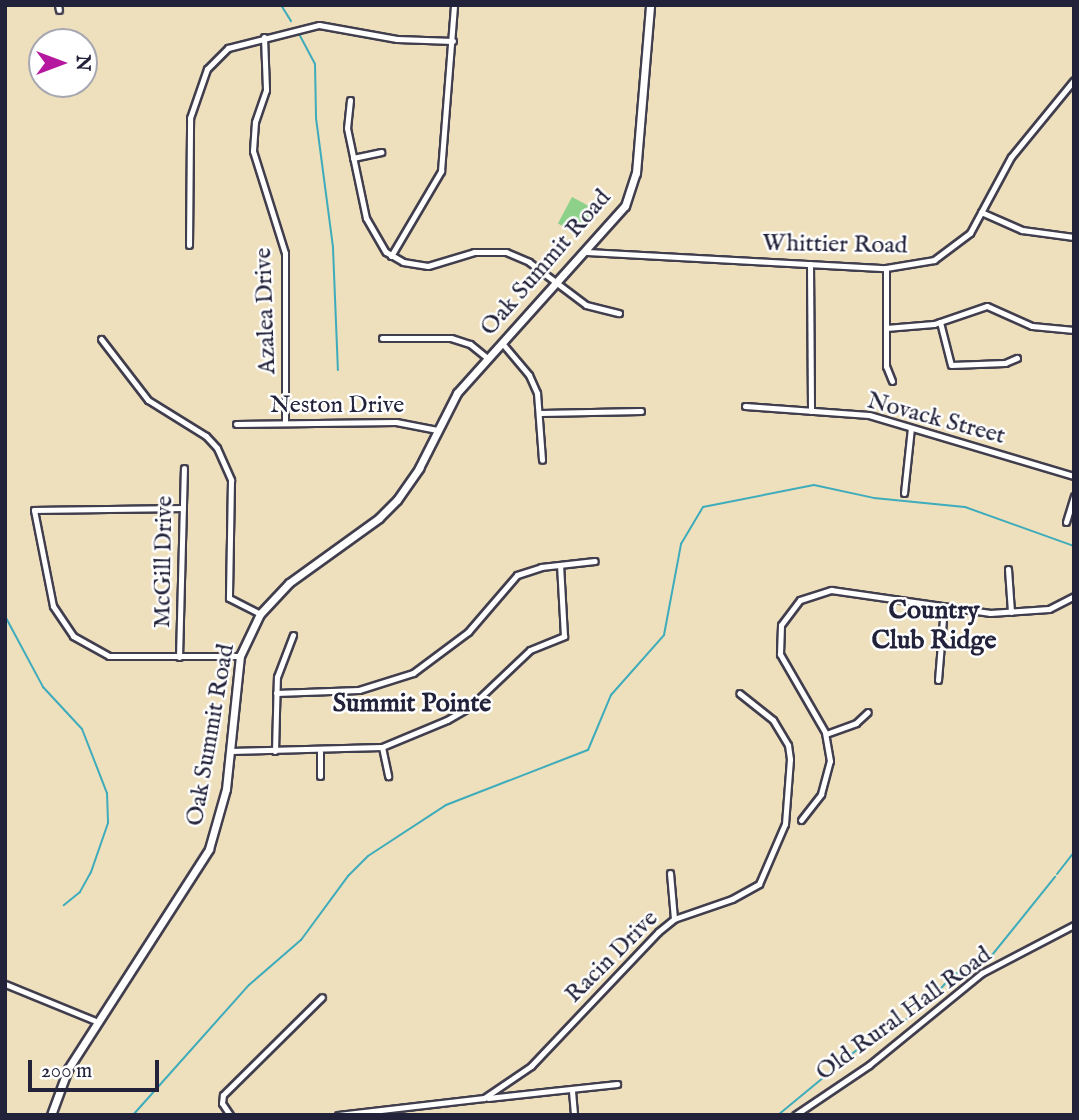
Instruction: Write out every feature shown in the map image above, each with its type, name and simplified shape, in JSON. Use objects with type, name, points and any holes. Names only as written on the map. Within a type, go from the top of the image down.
[{"type":"main road","name":"Oak Summit Road","points":[[51,1115],[68,1069],[209,849],[226,789],[240,656],[260,614],[289,583],[386,512],[415,474],[457,393],[621,212],[634,181],[650,5]]},
{"type":"street","points":[[391,256],[440,176],[453,41],[453,6]]},
{"type":"street","points":[[188,245],[189,124],[194,101],[207,69],[218,56],[238,42],[319,25],[397,39],[453,41]]},
{"type":"street","name":"Azalea Drive","points":[[264,37],[265,89],[255,121],[253,151],[285,253],[285,423]]},
{"type":"street","name":"Whittier Road","points":[[587,252],[886,268],[921,264],[948,254],[971,233],[1011,157],[1074,80]]},
{"type":"street","points":[[350,100],[346,120],[370,231],[391,256],[428,266],[474,252],[506,252],[529,262],[586,305],[619,313]]},
{"type":"street","points":[[353,158],[381,152]]},
{"type":"street","points":[[981,212],[1022,230],[1074,237]]},
{"type":"street","points":[[810,264],[811,411]]},
{"type":"street","points":[[886,268],[886,366],[892,381]]},
{"type":"street","points":[[886,328],[940,322],[987,306],[1032,326],[1074,330]]},
{"type":"street","points":[[940,322],[951,365],[1005,363],[1017,358]]},
{"type":"street","points":[[382,338],[451,338],[470,344],[487,358]]},
{"type":"street","points":[[101,339],[148,400],[206,436],[217,448],[231,480],[229,598],[260,614]]},
{"type":"street","points":[[502,343],[529,375],[541,412],[542,460]]},
{"type":"street","name":"Novack Street","points":[[746,406],[869,415],[1074,476]]},
{"type":"street","points":[[541,412],[641,411]]},
{"type":"street","name":"Neston Drive","points":[[236,424],[396,422],[437,430]]},
{"type":"street","points":[[904,494],[911,428]]},
{"type":"street","name":"McGill Drive","points":[[179,657],[184,468]]},
{"type":"street","points":[[1066,522],[1074,496]]},
{"type":"street","points":[[183,508],[34,510],[50,596],[68,631],[109,656],[240,656]]},
{"type":"street","points":[[275,693],[359,690],[413,673],[468,632],[517,575],[560,565],[595,561]]},
{"type":"street","points":[[230,751],[320,751],[382,747],[471,706],[530,650],[564,636],[560,565]]},
{"type":"street","points":[[1009,569],[1011,612]]},
{"type":"street","points":[[801,820],[821,794],[830,772],[826,734],[780,654],[781,625],[791,607],[811,594],[831,590],[944,607],[1011,612],[1049,609],[1074,596]]},
{"type":"street","points":[[938,680],[944,607]]},
{"type":"street","points":[[275,751],[275,693],[281,660],[293,635]]},
{"type":"street","name":"Racin Drive","points":[[338,1115],[484,1098],[531,1066],[674,919],[732,899],[758,884],[785,824],[788,745],[773,720],[738,693]]},
{"type":"street","points":[[826,734],[856,723],[868,712]]},
{"type":"street","points":[[382,747],[388,776]]},
{"type":"street","points":[[320,751],[320,776]]},
{"type":"street","points":[[670,873],[674,919]]},
{"type":"street","name":"Old Rural Hall Road","points":[[795,1115],[869,1065],[982,973],[1074,925]]},
{"type":"street","points":[[5,984],[98,1021]]},
{"type":"street","points":[[230,1115],[222,1103],[223,1096],[322,997]]},
{"type":"street","points":[[484,1098],[572,1091],[617,1084]]},
{"type":"street","points":[[572,1091],[574,1115]]},
{"type":"green space","points":[[572,197],[593,208],[579,235],[558,223]]},
{"type":"waterway","points":[[281,5],[291,21]]},
{"type":"waterway","points":[[298,32],[315,64],[316,118],[333,248],[338,370]]},
{"type":"waterway","points":[[133,1115],[249,985],[301,940],[348,876],[368,856],[446,805],[588,750],[611,695],[664,635],[681,544],[703,507],[814,485],[874,498],[965,507],[1074,546]]},
{"type":"waterway","points":[[5,616],[43,687],[82,729],[107,793],[108,823],[91,872],[80,892],[64,905]]},
{"type":"waterway","points":[[1074,793],[1074,807]]},
{"type":"waterway","points":[[1057,874],[1074,852]]},
{"type":"waterway","points":[[988,960],[1055,877]]},
{"type":"waterway","points":[[778,1115],[858,1049],[921,1010],[955,973],[964,974],[976,966]]},
{"type":"district","name":"Country Club Ridge","points":[[934,626]]},
{"type":"district","name":"Summit Pointe","points":[[412,704]]}]
